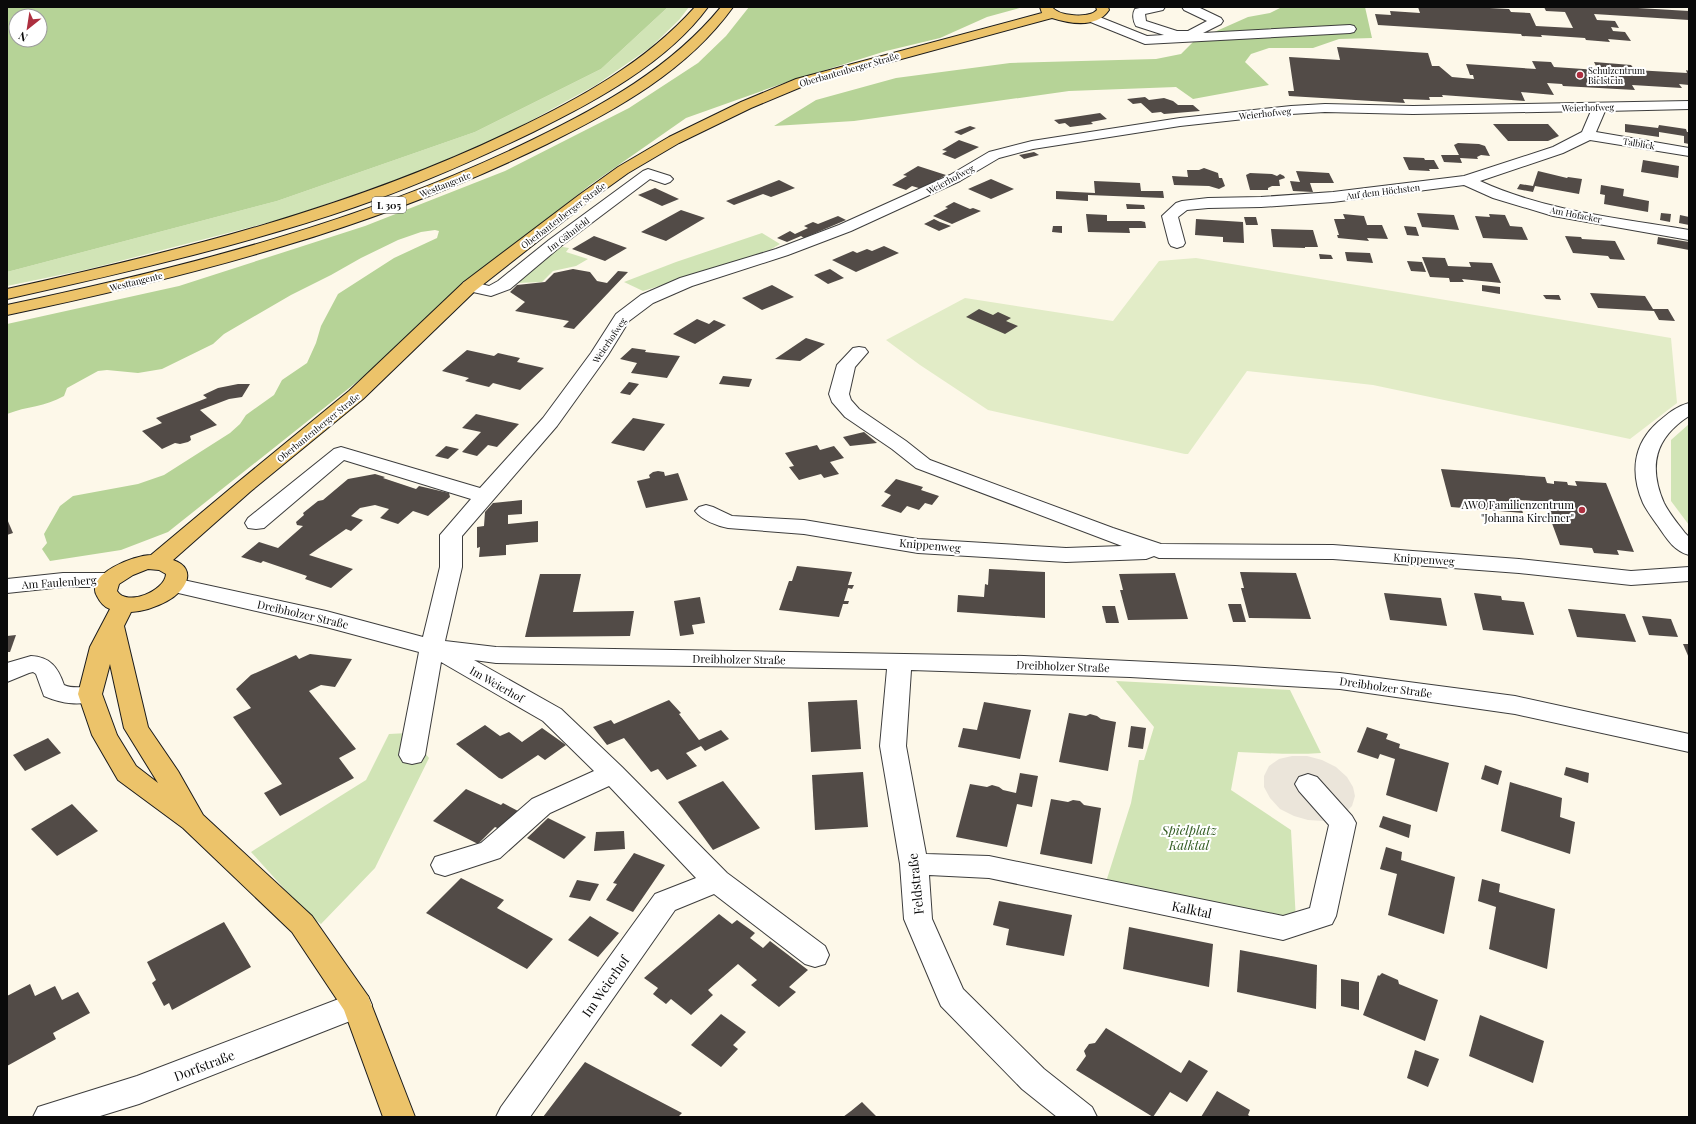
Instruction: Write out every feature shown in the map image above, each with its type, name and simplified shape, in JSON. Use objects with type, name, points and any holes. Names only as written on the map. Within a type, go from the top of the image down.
[{"type":"main road","name":"Westtangente","points":[[7,294],[124,268],[240,237],[352,202],[441,169],[526,131],[595,94],[623,76],[664,45],[687,24],[702,7]]},
{"type":"main road","name":"Westtangente","points":[[7,310],[130,283],[256,249],[367,213],[464,176],[547,139],[627,94],[669,65],[690,48],[707,31],[727,7]]},
{"type":"main road","points":[[1049,10],[1074,19],[1092,18],[1102,13],[1102,7]]},
{"type":"main road","name":"Oberbantenberger Straße","points":[[157,562],[244,487],[356,395],[470,286],[584,198],[623,170],[674,140],[746,105],[801,82],[1049,10]]},
{"type":"main road","points":[[147,562],[157,562],[172,567],[176,572],[177,578],[174,585],[168,592],[153,600],[136,604],[124,604],[109,598],[106,593],[110,580],[126,568],[147,562]]},
{"type":"main road","points":[[124,604],[102,647],[90,694],[105,735],[127,773],[192,821],[302,924],[357,1005],[399,1117]]},
{"type":"main road","points":[[113,626],[136,728],[169,778],[192,821]]},
{"type":"street","points":[[1145,14],[1159,7]]},
{"type":"street","points":[[1145,14],[1176,34],[1190,35],[1217,21],[1188,7]]},
{"type":"street","points":[[1145,14],[1145,40]]},
{"type":"street","points":[[1092,18],[1145,40],[1350,29]]},
{"type":"street","name":"Weierhofweg","points":[[432,646],[451,567],[451,535],[483,496],[550,422],[599,355],[622,318],[647,299],[686,282],[782,252],[845,228],[948,182],[994,155],[1032,145],[1086,135],[1180,122],[1291,110],[1325,108],[1413,110],[1689,105]]},
{"type":"street","points":[[1588,135],[1600,107]]},
{"type":"street","name":"Talblick","points":[[1588,135],[1689,152]]},
{"type":"street","name":"Auf dem Höchsten","points":[[1177,243],[1170,216],[1182,206],[1208,203],[1261,202],[1334,197],[1466,180],[1558,150],[1588,135]]},
{"type":"street","name":"Im Gähnfeld","points":[[470,286],[482,290],[490,290],[504,285],[556,243],[648,174],[665,179]]},
{"type":"street","name":"Am Hofacker","points":[[1466,180],[1522,204],[1553,211],[1689,235]]},
{"type":"street","name":"Knippenweg","points":[[859,352],[846,365],[839,394],[842,402],[852,413],[899,444],[923,464],[1105,533],[1159,551]]},
{"type":"street","points":[[1689,409],[1681,412],[1654,435],[1645,460],[1646,481],[1654,504],[1678,538],[1689,548]]},
{"type":"street","points":[[256,523],[341,453],[483,496]]},
{"type":"street","name":"Knippenweg","points":[[706,512],[728,522],[804,527],[918,546],[1066,555],[1159,551],[1333,552],[1519,566],[1631,578],[1689,574]]},
{"type":"street","name":"Am Faulenberg","points":[[7,586],[63,580],[110,580]]},
{"type":"street","name":"Dreibholzer Straße","points":[[174,585],[326,619],[432,646],[496,655],[900,662],[1181,670],[1340,681],[1515,705],[1689,743]]},
{"type":"street","points":[[412,755],[432,646]]},
{"type":"street","name":"Im Weierhof","points":[[432,646],[552,715],[613,774],[717,881],[815,955]]},
{"type":"street","name":"Feldstraße","points":[[900,662],[893,746],[914,864],[918,919],[952,997],[1033,1079],[1081,1117]]},
{"type":"street","points":[[7,674],[21,665],[36,664],[45,670],[53,690],[65,696],[75,697],[90,694]]},
{"type":"street","points":[[445,865],[490,851],[541,806],[613,774]]},
{"type":"street","name":"Kalktal","points":[[914,864],[989,868],[1283,928],[1322,916],[1343,822],[1308,784]]},
{"type":"street","name":"Im Weierhof","points":[[512,1117],[665,902],[717,881]]},
{"type":"street","name":"Dorfstraße","points":[[49,1117],[139,1090],[357,1005]]},
{"type":"green space","points":[[7,7],[668,7],[601,69],[475,132],[277,201],[7,272]]},
{"type":"green space","points":[[668,7],[689,7],[679,20],[651,47],[596,85],[512,131],[416,173],[286,218],[89,269],[7,286],[7,272],[277,201],[475,132],[601,69]]},
{"type":"green space","points":[[749,7],[1023,7],[987,17],[940,38],[886,51],[784,83],[686,118],[590,185],[467,283],[368,373],[168,532],[121,550],[50,561],[42,549],[47,543],[44,534],[60,506],[73,496],[138,484],[164,475],[230,433],[240,424],[246,415],[274,395],[282,380],[307,363],[316,343],[321,326],[338,294],[394,258],[437,238],[439,231],[435,230],[421,232],[398,240],[361,258],[291,295],[224,334],[213,344],[162,369],[138,373],[107,370],[98,371],[67,388],[64,396],[57,400],[7,414],[7,324],[179,286],[365,226],[505,171],[629,108],[698,63],[726,36]]},
{"type":"green space","points":[[1282,7],[1365,7],[1372,38],[1339,39],[1313,48],[1269,48],[1251,54],[1245,62],[1269,85],[1193,99],[1176,87],[1069,91],[854,121],[774,126],[816,100],[896,78],[1010,63],[1156,59],[1181,54],[1194,41],[1248,17],[1270,13]]},
{"type":"green space","points":[[762,233],[780,244],[763,254],[643,291],[624,282],[676,262]]},
{"type":"green space","points":[[557,246],[569,248],[566,252],[588,259],[576,266],[553,271],[542,282],[517,283]]},
{"type":"green space","points":[[1196,258],[1671,338],[1677,403],[1630,439],[1373,385],[1247,371],[1188,454],[1185,454],[988,410],[920,365],[886,340],[965,298],[1113,321],[1159,261]]},
{"type":"green space","points":[[1689,424],[1689,525],[1671,501],[1671,440]]},
{"type":"green space","name":"Spielplatz Kalktal","points":[[1116,681],[1290,690],[1321,753],[1290,754],[1238,752],[1231,790],[1291,830],[1296,921],[1105,885],[1131,803],[1139,760],[1144,760],[1154,727]]},
{"type":"green space","points":[[408,733],[429,758],[375,868],[321,924],[307,914],[251,852],[366,780],[389,734]]},
{"type":"shaded area","points":[[1292,756],[1307,756],[1322,760],[1336,767],[1347,777],[1353,787],[1355,796],[1352,806],[1345,813],[1335,819],[1323,821],[1308,820],[1294,816],[1280,809],[1270,798],[1264,787],[1264,776],[1269,766],[1279,759]]},
{"type":"building","name":"Schulzentrum Bielstein","points":[[1418,7],[1509,9],[1511,12],[1530,13],[1536,26],[1573,28],[1565,12],[1546,11],[1544,7],[1621,7],[1689,11],[1689,20],[1594,14],[1597,20],[1615,21],[1619,28],[1611,27],[1613,31],[1625,32],[1631,41],[1608,39],[1610,42],[1586,40],[1585,38],[1541,35],[1542,37],[1522,36],[1521,34],[1378,25],[1375,14],[1391,15],[1390,11],[1420,13]]},
{"type":"building","name":"Schulzentrum Bielstein","points":[[1337,47],[1428,53],[1432,66],[1439,66],[1452,77],[1474,79],[1473,75],[1470,75],[1466,64],[1536,69],[1532,61],[1551,62],[1554,67],[1598,70],[1594,62],[1631,65],[1635,70],[1687,73],[1686,70],[1689,71],[1689,85],[1679,84],[1682,88],[1632,85],[1635,90],[1563,86],[1562,84],[1547,83],[1554,95],[1521,92],[1525,101],[1442,95],[1443,97],[1429,97],[1430,100],[1403,99],[1405,103],[1289,96],[1288,91],[1294,91],[1289,57],[1340,60]]},
{"type":"building","points":[[1145,97],[1149,100],[1164,98],[1173,101],[1178,105],[1193,105],[1200,111],[1164,114],[1161,112],[1152,113],[1141,103],[1133,104],[1127,99]]},
{"type":"building","points":[[1100,113],[1107,119],[1091,122],[1093,124],[1070,127],[1065,123],[1059,124],[1054,120]]},
{"type":"building","points":[[1493,124],[1548,124],[1559,136],[1548,141],[1508,141]]},
{"type":"building","points":[[1625,124],[1658,128],[1659,125],[1686,129],[1687,132],[1689,132],[1689,144],[1684,143],[1684,136],[1659,132],[1659,137],[1625,132]]},
{"type":"building","points":[[970,126],[976,128],[961,135],[954,132]]},
{"type":"building","points":[[959,140],[979,147],[955,159],[942,154],[947,151],[942,150]]},
{"type":"building","points":[[1458,143],[1479,144],[1485,146],[1490,156],[1481,155],[1477,157],[1478,159],[1460,158],[1462,163],[1444,162],[1441,155],[1459,155],[1454,145]]},
{"type":"building","points":[[1034,152],[1039,155],[1024,159],[1019,155]]},
{"type":"building","points":[[1403,157],[1434,160],[1439,169],[1429,169],[1430,171],[1409,170]]},
{"type":"building","points":[[1643,160],[1679,166],[1678,178],[1641,172]]},
{"type":"building","points":[[918,166],[946,175],[922,189],[912,186],[906,190],[892,185],[907,176],[903,175]]},
{"type":"building","points":[[1204,168],[1218,173],[1219,178],[1222,178],[1225,186],[1219,189],[1209,186],[1174,185],[1172,176],[1188,177],[1187,170],[1199,170]]},
{"type":"building","points":[[1296,171],[1329,173],[1334,183],[1310,183],[1313,192],[1293,191],[1290,181],[1300,182]]},
{"type":"building","points":[[1538,171],[1567,178],[1582,179],[1579,194],[1535,186],[1533,192],[1517,189],[1520,184],[1533,186]]},
{"type":"building","points":[[1250,173],[1272,174],[1277,176],[1280,174],[1285,178],[1279,180],[1280,186],[1272,186],[1268,188],[1268,190],[1250,190],[1246,175]]},
{"type":"building","points":[[991,179],[1014,189],[991,199],[968,189]]},
{"type":"building","points":[[779,180],[795,188],[771,197],[763,194],[734,205],[726,201]]},
{"type":"building","points":[[1094,181],[1140,183],[1141,191],[1163,191],[1164,198],[1088,195],[1088,201],[1056,199],[1056,191],[1095,193]]},
{"type":"building","points":[[1601,185],[1624,189],[1623,196],[1649,201],[1648,212],[1604,204],[1605,195],[1600,194]]},
{"type":"building","points":[[655,188],[679,199],[662,206],[638,195]]},
{"type":"building","points":[[954,202],[970,209],[973,208],[981,211],[952,224],[933,216],[948,208],[945,207]]},
{"type":"building","points":[[1126,204],[1144,205],[1145,209],[1127,209]]},
{"type":"building","points":[[681,210],[705,218],[666,241],[641,232]]},
{"type":"building","points":[[1417,213],[1454,215],[1459,230],[1422,227]]},
{"type":"building","points":[[1661,213],[1671,214],[1670,222],[1660,220]]},
{"type":"building","points":[[1086,214],[1107,215],[1107,221],[1141,221],[1145,222],[1146,228],[1129,228],[1130,233],[1088,232]]},
{"type":"building","points":[[1343,214],[1364,216],[1367,225],[1382,225],[1388,239],[1367,238],[1369,241],[1338,238],[1337,235],[1339,235],[1334,219],[1345,219]]},
{"type":"building","points":[[1489,214],[1505,215],[1510,226],[1522,227],[1528,240],[1483,238],[1475,216],[1490,217]]},
{"type":"building","points":[[1680,215],[1689,217],[1689,225],[1679,223]]},
{"type":"building","points":[[838,216],[846,220],[804,238],[801,236],[787,242],[777,238],[790,231],[795,234],[808,228],[804,226],[813,222],[818,224]]},
{"type":"building","points":[[1244,217],[1256,217],[1258,225],[1246,225]]},
{"type":"building","points":[[934,219],[951,226],[939,231],[924,224]]},
{"type":"building","points":[[1196,219],[1243,222],[1244,243],[1223,242],[1223,237],[1195,235]]},
{"type":"building","points":[[1053,226],[1062,226],[1062,233],[1052,232]]},
{"type":"building","points":[[1404,226],[1416,227],[1419,236],[1407,235]]},
{"type":"building","points":[[1271,229],[1313,230],[1318,247],[1273,247]]},
{"type":"building","points":[[594,236],[627,248],[605,261],[572,249]]},
{"type":"building","points":[[1565,236],[1581,237],[1582,239],[1615,241],[1625,260],[1610,259],[1608,256],[1573,253]]},
{"type":"building","points":[[1658,237],[1689,242],[1689,250],[1657,244]]},
{"type":"building","points":[[884,246],[899,253],[856,272],[832,260],[853,251],[857,253],[867,249],[872,251]]},
{"type":"building","points":[[1345,252],[1370,253],[1373,263],[1347,261]]},
{"type":"building","points":[[1319,254],[1331,255],[1333,259],[1320,259]]},
{"type":"building","points":[[1422,257],[1445,258],[1448,266],[1471,267],[1469,262],[1492,263],[1501,283],[1462,279],[1464,282],[1450,282],[1449,278],[1430,277]]},
{"type":"building","points":[[1407,261],[1422,262],[1426,272],[1411,271]]},
{"type":"building","points":[[573,269],[590,272],[597,281],[607,283],[618,271],[628,272],[574,329],[563,327],[569,321],[515,311],[525,302],[510,292],[517,285],[545,282],[554,273]]},
{"type":"building","points":[[830,269],[844,278],[828,284],[814,275]]},
{"type":"building","points":[[772,285],[794,297],[762,310],[742,298]]},
{"type":"building","points":[[1482,285],[1500,287],[1500,294],[1482,291]]},
{"type":"building","points":[[1590,293],[1645,296],[1653,309],[1668,309],[1675,321],[1659,320],[1654,311],[1598,308]]},
{"type":"building","points":[[1543,295],[1559,295],[1561,300],[1546,299]]},
{"type":"building","points":[[979,309],[993,315],[998,312],[1011,318],[1006,321],[1018,326],[1005,334],[966,317]]},
{"type":"building","points":[[697,319],[709,324],[714,320],[726,325],[695,344],[673,334]]},
{"type":"building","points":[[806,338],[825,344],[800,361],[775,359]]},
{"type":"building","points":[[632,348],[646,350],[645,352],[680,356],[667,378],[631,373],[637,363],[620,359]]},
{"type":"building","points":[[467,350],[494,356],[498,353],[520,358],[517,362],[544,368],[520,390],[493,383],[489,387],[465,381],[469,378],[442,371]]},
{"type":"building","points":[[723,376],[752,379],[749,387],[719,384]]},
{"type":"building","points":[[629,382],[639,384],[630,395],[620,393]]},
{"type":"building","points":[[238,384],[250,384],[242,397],[229,399],[200,410],[217,425],[190,436],[191,440],[188,442],[180,444],[175,443],[162,449],[142,431],[162,423],[156,418],[207,398],[203,395],[218,388]]},
{"type":"building","points":[[476,414],[519,424],[497,447],[488,445],[477,456],[462,452],[481,432],[462,428]]},
{"type":"building","points":[[633,418],[665,424],[644,451],[611,443]]},
{"type":"building","points":[[864,432],[877,443],[850,446],[843,437]]},
{"type":"building","points":[[817,445],[820,450],[834,446],[844,458],[830,462],[839,474],[824,478],[821,474],[799,480],[789,467],[794,466],[785,453]]},
{"type":"building","points":[[446,446],[459,449],[448,459],[435,456]]},
{"type":"building","name":"AWO Familienzentrum \"Johanna Kirchner\"","points":[[1441,469],[1545,477],[1547,483],[1554,484],[1554,481],[1567,482],[1568,485],[1577,486],[1575,481],[1606,483],[1634,552],[1617,550],[1619,555],[1594,553],[1592,548],[1560,545],[1546,507],[1551,507],[1550,502],[1519,500],[1523,513],[1451,507]]},
{"type":"building","points":[[658,471],[664,472],[665,476],[678,473],[688,500],[646,508],[637,481],[650,478],[649,475]]},
{"type":"building","points":[[375,474],[416,489],[419,486],[449,493],[450,497],[428,516],[413,511],[398,524],[380,518],[389,509],[375,505],[360,508],[351,516],[363,520],[351,531],[346,529],[309,555],[353,569],[331,588],[305,579],[307,576],[263,561],[261,563],[241,557],[259,542],[278,548],[303,526],[297,525],[296,522],[304,515],[303,513],[318,501],[323,500],[348,479]]},
{"type":"building","points":[[896,479],[923,487],[921,490],[939,496],[932,505],[925,503],[919,510],[907,506],[901,513],[881,506],[891,495],[884,492]]},
{"type":"building","points":[[522,500],[522,514],[508,515],[508,524],[538,521],[538,542],[506,545],[506,555],[479,557],[480,547],[477,548],[477,527],[484,526],[485,512],[493,503]]},
{"type":"building","points":[[7,519],[13,533],[7,535]]},
{"type":"building","points":[[797,566],[852,572],[848,585],[854,585],[852,589],[848,588],[844,601],[849,601],[848,604],[843,604],[839,617],[779,610],[789,581],[792,581]]},
{"type":"building","points":[[989,569],[1045,572],[1045,618],[957,612],[958,595],[984,597],[985,584],[988,585]]},
{"type":"building","points":[[1240,572],[1296,573],[1311,619],[1249,618],[1241,588],[1244,588]]},
{"type":"building","points":[[1175,573],[1188,619],[1128,620],[1120,590],[1123,590],[1119,574]]},
{"type":"building","points":[[540,574],[581,574],[573,612],[634,611],[630,636],[525,637]]},
{"type":"building","points":[[1384,593],[1441,598],[1447,626],[1390,620]]},
{"type":"building","points":[[1474,593],[1501,596],[1502,600],[1524,602],[1534,635],[1483,630]]},
{"type":"building","points":[[700,597],[705,623],[692,625],[694,634],[680,636],[674,601]]},
{"type":"building","points":[[1228,604],[1241,604],[1246,622],[1233,622]]},
{"type":"building","points":[[1102,606],[1115,606],[1119,623],[1106,623]]},
{"type":"building","points":[[1568,609],[1625,614],[1636,642],[1577,637]]},
{"type":"building","points":[[1642,616],[1671,619],[1678,637],[1649,635]]},
{"type":"building","points":[[16,635],[10,652],[7,652],[7,636]]},
{"type":"building","points":[[1683,644],[1689,644],[1689,658]]},
{"type":"building","points":[[310,654],[352,659],[335,687],[321,685],[309,691],[356,749],[339,758],[354,778],[280,816],[264,793],[282,784],[233,717],[251,708],[236,689],[251,675],[296,655],[299,659]]},
{"type":"building","points":[[669,700],[681,713],[679,714],[699,740],[721,730],[729,739],[705,751],[701,746],[686,753],[697,766],[667,780],[658,769],[651,772],[624,738],[607,745],[593,727],[611,720],[614,724]]},
{"type":"building","points":[[857,700],[861,749],[811,752],[808,702]]},
{"type":"building","points":[[984,702],[1031,710],[1020,759],[958,747],[963,728],[977,730]]},
{"type":"building","points":[[1069,713],[1086,716],[1090,714],[1101,719],[1116,722],[1108,771],[1059,762]]},
{"type":"building","points":[[485,725],[500,736],[509,732],[522,742],[542,728],[566,745],[545,760],[538,755],[502,779],[456,744]]},
{"type":"building","points":[[1131,726],[1146,728],[1143,749],[1128,747]]},
{"type":"building","points":[[1367,727],[1388,734],[1386,739],[1400,744],[1399,748],[1449,763],[1437,812],[1386,795],[1395,759],[1380,754],[1378,759],[1357,752]]},
{"type":"building","points":[[48,738],[61,753],[25,771],[13,755]]},
{"type":"building","points":[[1485,765],[1502,771],[1498,785],[1481,779]]},
{"type":"building","points":[[1566,767],[1589,773],[1588,783],[1564,775]]},
{"type":"building","points":[[863,772],[868,827],[815,830],[812,775]]},
{"type":"building","points":[[1020,773],[1038,776],[1032,807],[1017,804],[1007,847],[956,837],[970,784],[987,787],[992,785],[1003,790],[1016,793]]},
{"type":"building","points":[[723,781],[760,828],[713,850],[678,802]]},
{"type":"building","points":[[1510,782],[1562,798],[1560,817],[1575,822],[1570,854],[1501,831]]},
{"type":"building","points":[[466,789],[501,805],[503,803],[520,812],[502,830],[495,827],[478,844],[433,821]]},
{"type":"building","points":[[1051,799],[1068,802],[1073,800],[1080,801],[1084,805],[1101,808],[1092,864],[1040,854]]},
{"type":"building","points":[[72,804],[98,831],[57,856],[31,829]]},
{"type":"building","points":[[1383,816],[1411,825],[1409,838],[1379,827]]},
{"type":"building","points":[[548,818],[586,837],[564,859],[527,838]]},
{"type":"building","points":[[624,831],[625,849],[594,851],[596,832]]},
{"type":"building","points":[[1386,847],[1402,852],[1401,860],[1455,877],[1444,934],[1388,915],[1397,874],[1380,869]]},
{"type":"building","points":[[634,853],[665,865],[633,912],[606,900],[617,884],[613,883]]},
{"type":"building","points":[[461,878],[504,900],[497,908],[553,939],[527,969],[426,913]]},
{"type":"building","points":[[1482,879],[1500,884],[1499,892],[1555,909],[1547,969],[1489,949],[1496,907],[1478,901]]},
{"type":"building","points":[[577,880],[599,884],[590,901],[569,897]]},
{"type":"building","points":[[999,901],[1072,915],[1064,956],[1006,945],[1009,929],[993,925]]},
{"type":"building","points":[[719,914],[732,924],[737,920],[755,933],[750,938],[763,948],[770,941],[808,970],[789,987],[796,992],[779,1007],[751,985],[757,980],[738,964],[708,990],[713,995],[691,1015],[671,999],[666,1004],[653,994],[658,988],[644,978]]},
{"type":"building","points":[[590,916],[619,933],[598,957],[568,940]]},
{"type":"building","points":[[224,922],[251,967],[172,1010],[169,1003],[164,1006],[152,983],[156,980],[147,962]]},
{"type":"building","points":[[1129,927],[1213,944],[1209,987],[1123,969]]},
{"type":"building","points":[[1240,950],[1317,965],[1316,1009],[1237,992]]},
{"type":"building","points":[[1382,973],[1398,980],[1399,984],[1438,1000],[1425,1041],[1363,1015],[1378,975],[1379,976]]},
{"type":"building","points":[[1341,979],[1359,982],[1359,1010],[1341,1006]]},
{"type":"building","points":[[30,984],[35,996],[55,986],[62,1000],[78,992],[90,1013],[53,1033],[56,1039],[7,1066],[7,996]]},
{"type":"building","points":[[721,1014],[746,1032],[733,1045],[738,1049],[721,1067],[691,1045]]},
{"type":"building","points":[[1480,1015],[1544,1041],[1533,1083],[1469,1056]]},
{"type":"building","points":[[1106,1028],[1181,1073],[1189,1060],[1208,1071],[1187,1102],[1170,1092],[1153,1117],[1076,1070],[1086,1056],[1084,1051],[1089,1044],[1095,1043]]},
{"type":"building","points":[[1415,1050],[1439,1059],[1428,1087],[1407,1078]]},
{"type":"building","points":[[585,1062],[682,1113],[678,1117],[543,1117]]},
{"type":"building","points":[[1217,1091],[1250,1110],[1248,1115],[1251,1117],[1201,1117]]},
{"type":"building","points":[[862,1102],[877,1117],[843,1117],[851,1111]]},
{"type":"place","name":"Schulzentrum Bielstein","points":[[1580,75]]},
{"type":"place","name":"AWO Familienzentrum \"Johanna Kirchner\"","points":[[1582,510]]}]
